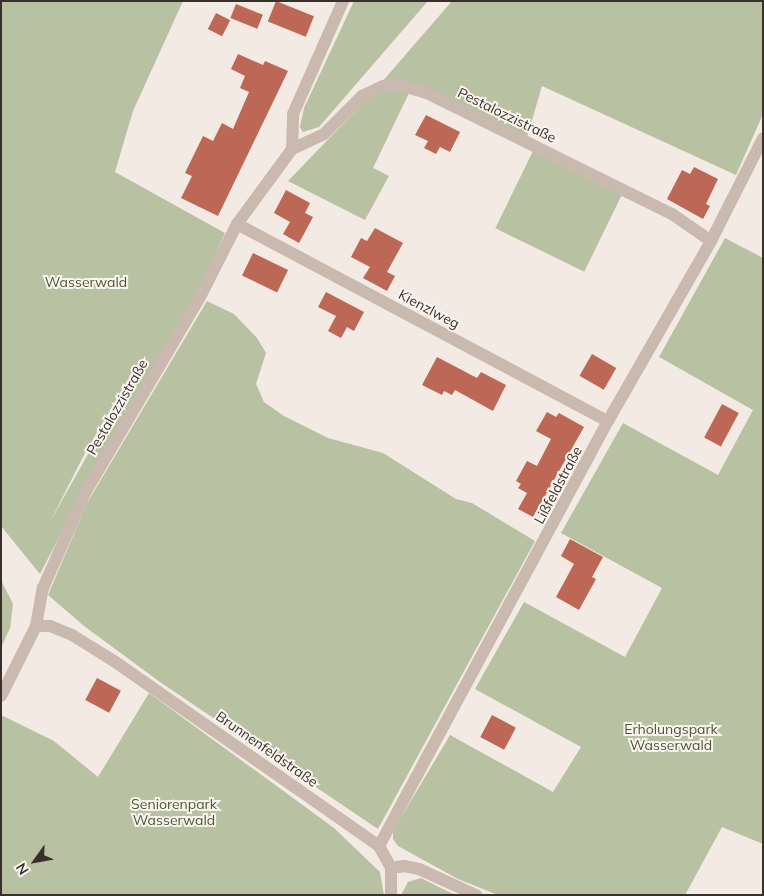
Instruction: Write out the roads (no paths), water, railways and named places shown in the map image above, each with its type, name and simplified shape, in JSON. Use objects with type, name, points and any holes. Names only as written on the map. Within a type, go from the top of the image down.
[{"type":"street","points":[[292,149],[293,114],[343,1]]},
{"type":"street","name":"Pestalozzistraße","points":[[1,696],[36,626],[43,588],[85,493],[199,299],[237,224],[292,149],[324,134],[362,96],[383,86],[397,84],[429,94],[672,214],[711,242]]},
{"type":"street","name":"Lißfeldstraße","points":[[378,846],[608,420],[711,242],[763,138]]},
{"type":"street","name":"Kienzlweg","points":[[237,224],[608,420]]},
{"type":"street","name":"Brunnenfeldstraße","points":[[36,626],[50,626],[72,634],[97,650],[378,846],[391,868]]},
{"type":"street","points":[[391,895],[391,868],[404,866],[420,869],[476,895]]},
{"type":"park label","name":"Wasserwald","points":[[86,282]]},
{"type":"park label","name":"Erholungspark Wasserwald","points":[[671,738]]},
{"type":"park label","name":"Seniorenpark Wasserwald","points":[[174,812]]}]
